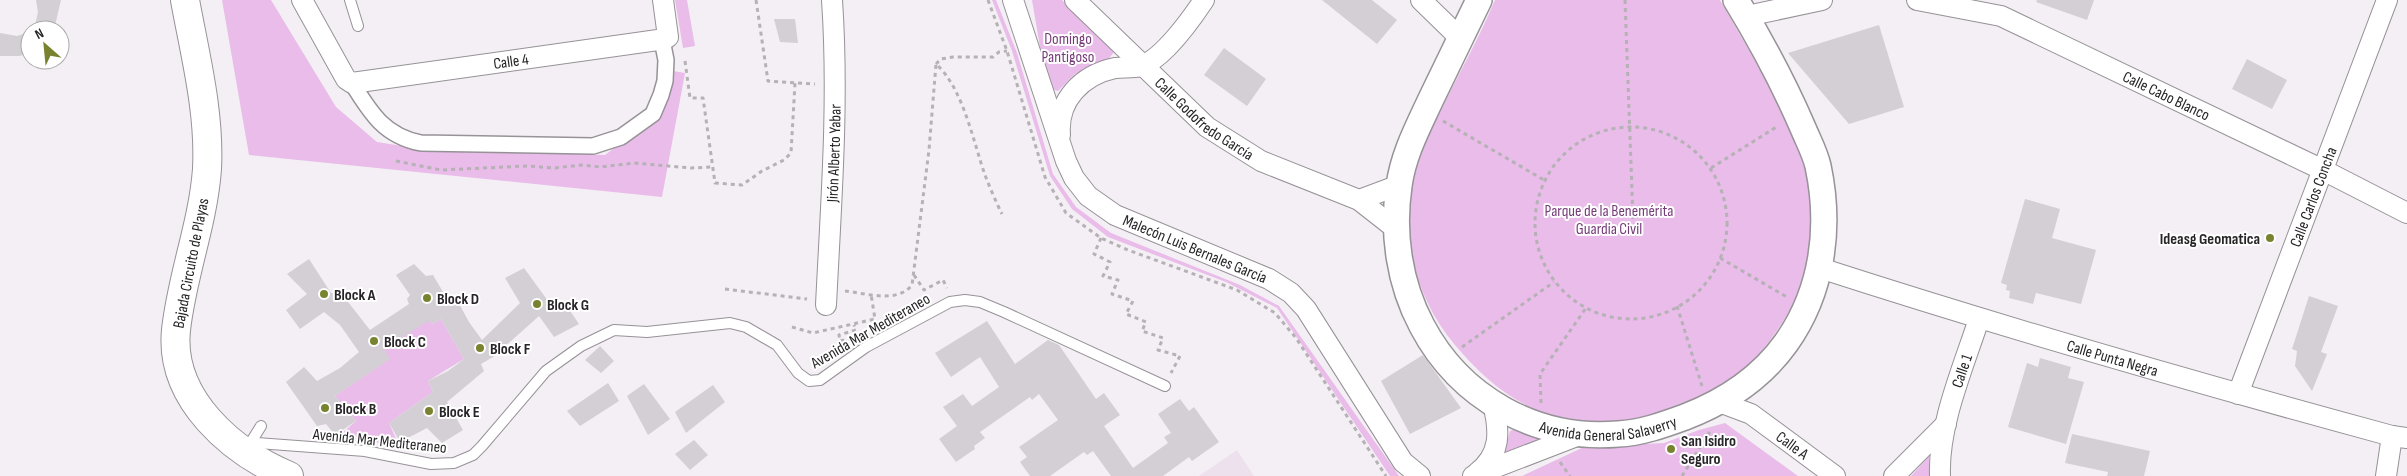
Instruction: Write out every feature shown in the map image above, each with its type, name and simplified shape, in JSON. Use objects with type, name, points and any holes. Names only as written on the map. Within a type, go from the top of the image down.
[{"type":"main road","name":"Bajada Circuito de Playas","points":[[185,0],[204,111],[207,169],[199,224],[178,318],[176,341],[180,365],[187,386],[204,414],[239,441],[254,458],[289,476]]},
{"type":"street","points":[[302,0],[346,79],[352,83],[381,124],[406,141],[420,143],[593,146],[621,138],[653,114],[665,82],[666,60],[663,0]]},
{"type":"street","name":"Jirón Alberto Yabar","points":[[821,298],[832,179],[834,84],[832,0]]},
{"type":"street","name":"Malecón Luis Bernales García","points":[[1013,0],[1060,142],[1074,178],[1096,203],[1115,215],[1269,279],[1291,293],[1309,314],[1403,462],[1420,476]]},
{"type":"street","name":"Calle Godofredo García","points":[[1075,0],[1207,127],[1262,161],[1359,200],[1396,229]]},
{"type":"street","points":[[1060,142],[1062,112],[1074,90],[1087,79],[1104,71],[1142,66],[1178,36],[1204,0]]},
{"type":"street","points":[[1421,0],[1461,40]]},
{"type":"street","name":"Avenida General Salaverry","points":[[1479,0],[1409,148],[1399,185],[1396,229],[1403,278],[1409,298],[1428,338],[1444,361],[1471,390],[1512,415],[1542,427],[1582,434],[1619,434],[1654,428],[1709,408],[1760,373],[1786,343],[1806,308],[1820,268],[1826,215],[1818,163],[1797,115],[1741,8]]},
{"type":"street","points":[[1741,8],[1822,0]]},
{"type":"street","name":"Calle Cabo Blanco","points":[[1917,0],[2004,8],[2407,213]]},
{"type":"street","name":"Calle Carlos Concha","points":[[2238,394],[2387,0]]},
{"type":"street","name":"Calle 4","points":[[352,83],[665,38]]},
{"type":"street","points":[[1359,200],[1399,185]]},
{"type":"street","name":"Calle Punta Negra","points":[[1820,268],[1979,319],[2238,394],[2399,437]]},
{"type":"street","name":"Calle 1","points":[[1940,476],[1939,456],[1946,424],[1979,319]]},
{"type":"street","name":"Calle A","points":[[1727,396],[1836,476]]},
{"type":"street","points":[[1474,475],[1489,462],[1496,448],[1498,432],[1493,404]]},
{"type":"street","name":"Calle 1","points":[[1894,476],[1946,424]]},
{"type":"street","points":[[1474,475],[1582,434]]},
{"type":"street","points":[[2386,476],[2399,437]]},
{"type":"lane","points":[[350,0],[358,26]]},
{"type":"lane","name":"Avenida Mar Mediteraneo","points":[[239,441],[365,451],[431,464],[454,463],[473,455],[546,371],[580,346],[614,330],[647,332],[730,323],[746,327],[777,345],[798,373],[810,381],[820,380],[866,347],[937,308],[965,300],[980,302],[1165,386]]},
{"type":"lane","points":[[239,441],[261,426]]},
{"type":"path","points":[[756,0],[768,81],[834,84]]},
{"type":"path","points":[[1625,0],[1628,126],[1633,219]]},
{"type":"path","points":[[725,289],[821,298],[870,294],[892,296],[902,294],[912,285],[929,150],[936,64],[941,59],[993,56],[999,52],[1007,51]]},
{"type":"path","points":[[685,60],[690,98],[703,98],[714,183],[742,185],[762,171],[784,160],[791,153],[795,83]]},
{"type":"path","points":[[936,64],[946,73],[962,107],[985,175],[1002,214]]},
{"type":"path","points":[[1426,110],[1544,180]]},
{"type":"path","points":[[1711,168],[1797,115]]},
{"type":"path","points":[[1628,126],[1652,128],[1675,137],[1695,150],[1711,168],[1720,185],[1725,203],[1727,222],[1726,240],[1720,258],[1701,288],[1688,300],[1664,313],[1638,319],[1611,317],[1586,308],[1568,297],[1554,282],[1540,259],[1534,233],[1535,206],[1544,180],[1558,158],[1578,141],[1602,130],[1628,126]]},
{"type":"path","points":[[396,161],[441,170],[527,166],[555,168],[581,165],[601,167],[634,163],[712,168]]},
{"type":"path","points":[[1101,238],[1094,254],[1110,262],[1103,276],[1118,280],[1112,294],[1133,301],[1126,314],[1146,322],[1142,331],[1163,338],[1158,350],[1180,356],[1170,375]]},
{"type":"path","points":[[1720,258],[1806,308]]},
{"type":"path","points":[[913,275],[924,290],[943,280],[955,302]]},
{"type":"path","points":[[1444,361],[1554,282]]},
{"type":"path","points":[[792,327],[813,333],[875,319],[870,294]]},
{"type":"path","points":[[1540,374],[1586,308]]},
{"type":"path","points":[[854,325],[856,330],[839,334],[840,341],[858,337],[866,347]]},
{"type":"shaded area","points":[[1237,450],[1254,476],[1199,476]]},
{"type":"green space","points":[[222,0],[271,0],[336,107],[377,142],[421,149],[605,155],[659,114],[673,71],[685,73],[662,197],[249,155]]},
{"type":"green space","points":[[675,0],[687,0],[695,46],[683,48]]},
{"type":"green space","points":[[992,0],[996,0],[1017,53],[1053,174],[1076,207],[1111,233],[1240,285],[1279,306],[1399,476],[1390,476],[1277,308],[1226,282],[1108,237],[1072,209],[1050,176],[1012,51]]},
{"type":"green space","name":"Domingo Pantigoso","points":[[1032,0],[1062,0],[1114,52],[1107,61],[1075,74],[1058,91],[1047,88]]},
{"type":"green space","name":"Parque de la Benemérita Guardia Civil","points":[[1495,0],[1720,0],[1764,78],[1793,135],[1810,193],[1813,220],[1808,270],[1795,301],[1765,347],[1741,373],[1722,389],[1682,406],[1631,423],[1595,422],[1553,415],[1541,412],[1520,402],[1490,381],[1455,345],[1436,318],[1421,288],[1412,255],[1409,222],[1412,177],[1421,151],[1481,32]]},
{"type":"green space","points":[[441,319],[464,359],[428,381],[433,392],[389,423],[399,445],[335,439],[356,421],[335,396],[389,359],[384,349],[428,320],[432,324]]},
{"type":"green space","points":[[1725,423],[1798,476],[1522,476],[1584,447],[1664,443]]},
{"type":"green space","points":[[1518,428],[1545,440],[1503,456],[1510,431]]},
{"type":"green space","points":[[1929,456],[1929,476],[1911,476]]},
{"type":"building","points":[[36,0],[61,0],[56,20],[36,20],[38,12]]},
{"type":"building","points":[[1322,0],[1372,0],[1397,20],[1377,44]]},
{"type":"building","points":[[2037,0],[2094,0],[2087,20],[2036,2]]},
{"type":"building","points":[[774,19],[795,19],[798,43],[780,42]]},
{"type":"building","points":[[1879,25],[1904,107],[1849,124],[1788,53]]},
{"type":"building","points":[[0,33],[20,35],[20,56],[0,56]]},
{"type":"building","points":[[1224,48],[1266,79],[1247,106],[1204,75]]},
{"type":"building","points":[[2247,59],[2287,80],[2272,109],[2232,89]]},
{"type":"building","points":[[2025,199],[2060,209],[2052,238],[2096,250],[2081,304],[2036,293],[2033,304],[2009,298],[2010,291],[2006,290],[2007,285],[2001,283]]},
{"type":"building","points":[[309,259],[331,293],[341,293],[370,330],[409,304],[407,299],[410,295],[396,275],[414,264],[426,276],[433,275],[449,302],[456,298],[469,322],[482,340],[520,303],[505,278],[524,268],[548,301],[555,301],[556,305],[564,302],[579,324],[554,337],[539,316],[493,357],[481,364],[484,371],[447,402],[463,430],[442,443],[427,428],[400,442],[389,423],[433,392],[428,381],[448,371],[464,359],[441,319],[432,324],[428,321],[384,349],[390,359],[335,396],[356,421],[335,435],[326,424],[317,426],[286,382],[304,367],[317,381],[340,368],[359,352],[340,325],[324,312],[300,329],[286,310],[307,294],[287,274]]},
{"type":"building","points":[[2309,296],[2338,306],[2321,352],[2327,354],[2312,391],[2295,366],[2297,351],[2292,349]]},
{"type":"building","points":[[987,321],[1015,364],[1048,340],[1059,345],[1096,399],[1104,393],[1120,415],[1104,426],[1133,468],[1168,443],[1164,437],[1171,433],[1158,414],[1180,399],[1189,411],[1194,407],[1219,442],[1192,461],[1189,457],[1163,476],[1111,476],[1093,451],[1087,455],[1084,452],[1050,476],[1030,476],[1020,462],[1027,457],[1019,447],[1058,420],[1039,394],[1032,400],[1030,397],[980,432],[985,438],[974,446],[975,449],[956,462],[939,439],[957,426],[943,407],[963,394],[972,406],[999,387],[980,357],[951,377],[935,353]]},
{"type":"building","points":[[600,346],[614,361],[601,373],[585,360]]},
{"type":"building","points":[[1423,355],[1461,408],[1410,434],[1381,381]]},
{"type":"building","points":[[2040,358],[2071,367],[2068,378],[2084,382],[2066,444],[2008,427],[2027,363],[2038,367]]},
{"type":"building","points":[[608,383],[619,401],[580,426],[567,411]]},
{"type":"building","points":[[644,384],[670,419],[648,435],[627,396]]},
{"type":"building","points":[[713,385],[725,402],[686,433],[675,412]]},
{"type":"building","points":[[2072,434],[2150,451],[2144,476],[2107,476],[2108,472],[2065,463]]},
{"type":"building","points":[[694,440],[708,455],[690,470],[675,454]]},
{"type":"place","name":"Ideasg Geomatica","points":[[2270,238]]},
{"type":"place","name":"Block A","points":[[324,294]]},
{"type":"place","name":"Block D","points":[[427,298]]},
{"type":"place","name":"Block G","points":[[537,304]]},
{"type":"place","name":"Block C","points":[[374,341]]},
{"type":"place","name":"Block F","points":[[480,348]]},
{"type":"place","name":"Block B","points":[[325,408]]},
{"type":"place","name":"Block E","points":[[429,411]]},
{"type":"place","name":"San Isidro Seguro","points":[[1671,449]]}]
